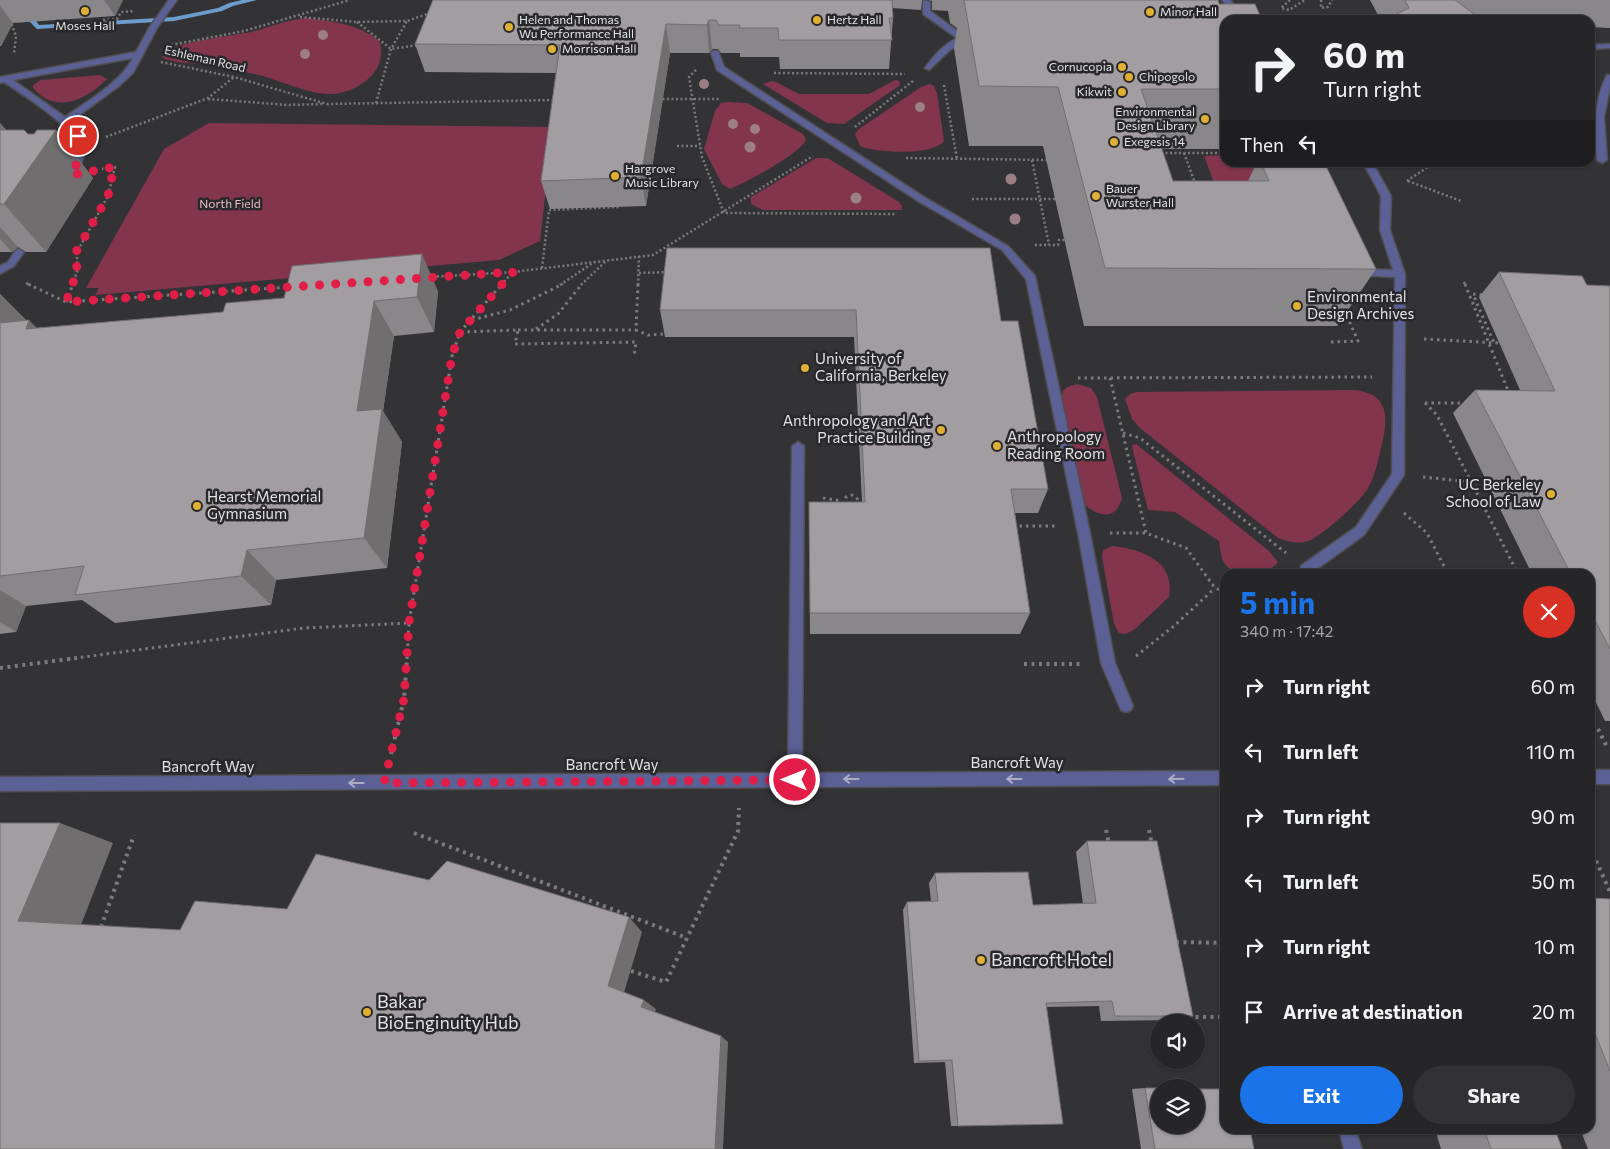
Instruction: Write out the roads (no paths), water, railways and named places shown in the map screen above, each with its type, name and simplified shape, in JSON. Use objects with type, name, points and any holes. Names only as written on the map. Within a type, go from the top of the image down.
[{"type":"street","points":[[64,122],[116,84],[130,71],[153,28],[173,0]]},
{"type":"street","points":[[1226,0],[1239,15]]},
{"type":"street","points":[[926,2],[926,12],[962,38]]},
{"type":"street","points":[[929,68],[940,52],[956,39],[978,34]]},
{"type":"street","points":[[1595,47],[1610,46]]},
{"type":"street","points":[[715,53],[720,68],[922,200],[1005,248],[1031,278],[1084,532],[1108,664],[1126,706]]},
{"type":"street","points":[[3,80],[140,54]]},
{"type":"street","points":[[1602,160],[1599,135],[1600,106],[1610,77]]},
{"type":"street","points":[[3,80],[64,122],[78,136],[84,146],[71,176]]},
{"type":"street","points":[[1307,569],[1360,531],[1398,475],[1400,413],[1397,377],[1400,274],[1385,230],[1386,196],[1370,167]]},
{"type":"street","points":[[0,271],[11,264],[19,252]]},
{"type":"street","points":[[1347,272],[1400,274]]},
{"type":"street","points":[[795,780],[798,446]]},
{"type":"street","points":[[1595,777],[1610,777]]},
{"type":"street","name":"Bancroft Way","points":[[0,784],[1220,778]]},
{"type":"street","points":[[1348,1134],[1353,1149]]},
{"type":"waterway","points":[[37,12],[30,18],[37,27],[174,19],[220,10],[231,4],[254,0]]},
{"type":"place","name":"Moses Hall","points":[[85,11]]},
{"type":"place","name":"Minor Hall","points":[[1150,12]]},
{"type":"place","name":"Hertz Hall","points":[[817,20]]},
{"type":"place","name":"Helen and Thomas Wu Performance Hall","points":[[509,27]]},
{"type":"place","name":"Morrison Hall","points":[[552,49]]},
{"type":"place","name":"Cornucopia","points":[[1122,67]]},
{"type":"place","name":"Chipogolo","points":[[1129,77]]},
{"type":"place","name":"Kikwit","points":[[1122,92]]},
{"type":"place","name":"Environmental Design Library","points":[[1205,119]]},
{"type":"place","name":"Exegesis 14","points":[[1114,142]]},
{"type":"place","name":"Hargrove Music Library","points":[[615,176]]},
{"type":"place","name":"Bauer Wurster Hall","points":[[1096,196]]},
{"type":"place","name":"Environmental Design Archives","points":[[1297,306]]},
{"type":"place","name":"University of California, Berkeley","points":[[805,368]]},
{"type":"place","name":"Anthropology and Art Practice Building","points":[[941,430]]},
{"type":"place","name":"Anthropology Reading Room","points":[[997,446]]},
{"type":"place","name":"UC Berkeley School of Law","points":[[1551,494]]},
{"type":"place","name":"Hearst Memorial Gymnasium","points":[[197,506]]},
{"type":"place","name":"Bancroft Hotel","points":[[981,960]]},
{"type":"place","name":"Bakar BioEnginuity Hub","points":[[367,1012]]},
{"type":"park label","name":"North Field","points":[[230,204]]}]
